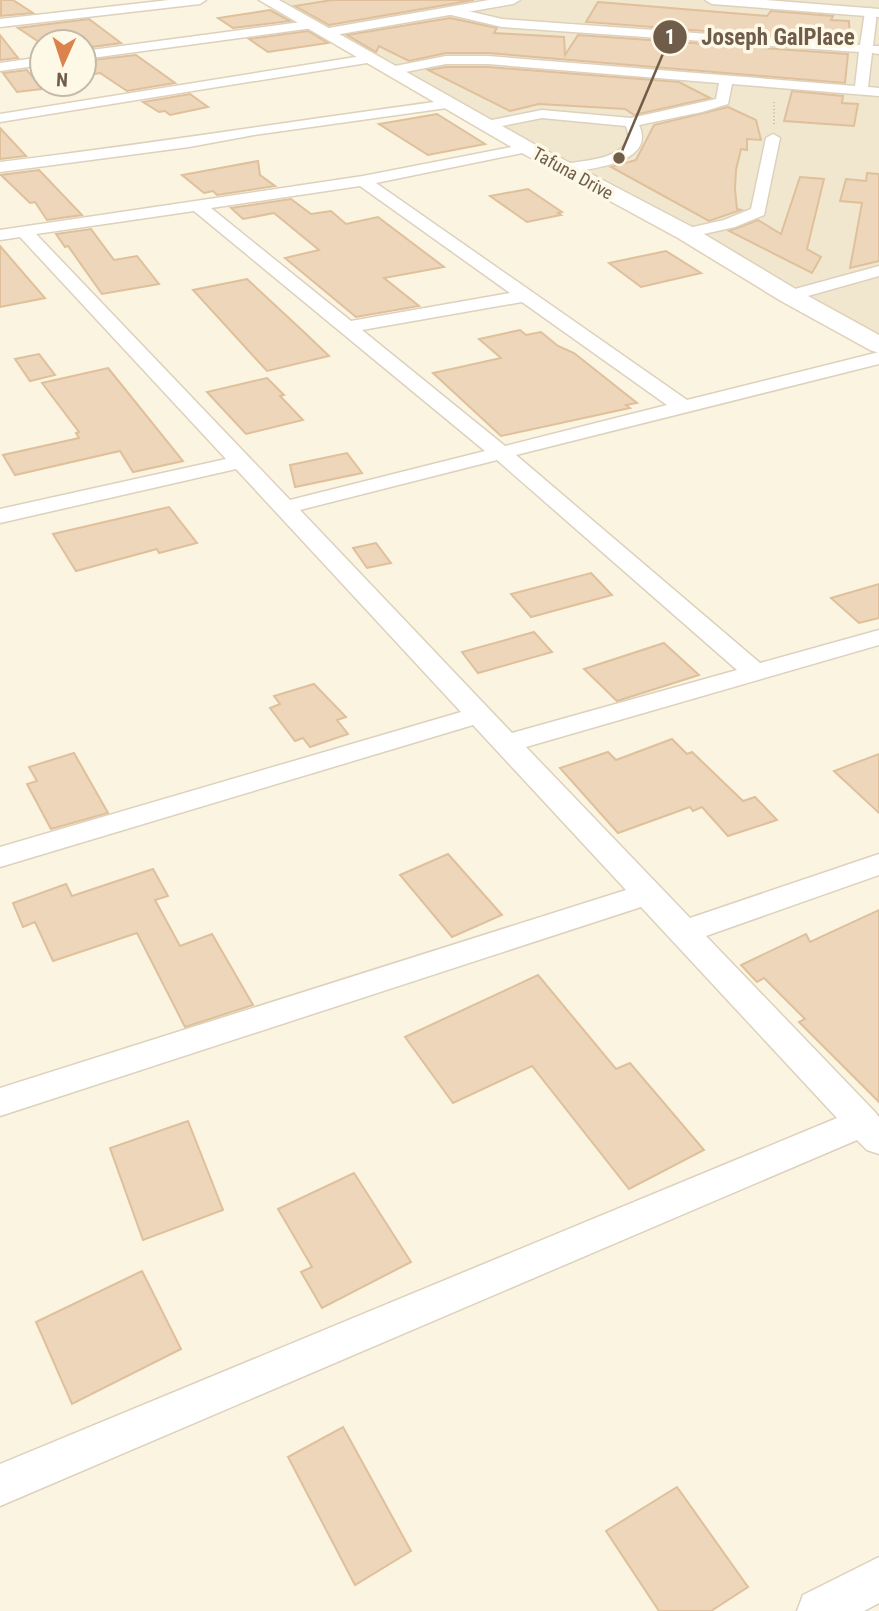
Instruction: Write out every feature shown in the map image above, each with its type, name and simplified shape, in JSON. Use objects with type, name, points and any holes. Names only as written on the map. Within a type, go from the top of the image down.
[{"type":"main road","name":"Tafuna Drive","points":[[267,0],[527,148],[686,233],[790,296],[879,345]]},
{"type":"street","points":[[0,23],[200,0]]},
{"type":"street","points":[[98,53],[316,29],[513,0]]},
{"type":"street","points":[[712,0],[875,12],[872,49],[861,90]]},
{"type":"street","points":[[451,10],[502,23],[872,49]]},
{"type":"street","points":[[0,118],[368,59]]},
{"type":"street","points":[[390,71],[462,60],[879,92]]},
{"type":"street","points":[[0,67],[28,63]]},
{"type":"street","points":[[487,125],[542,114],[631,122],[702,108],[723,101],[726,79]]},
{"type":"street","points":[[0,167],[188,144],[254,131],[449,104]]},
{"type":"street","points":[[564,168],[615,158],[625,153],[634,146],[636,136],[631,122]]},
{"type":"street","points":[[686,233],[729,223],[758,212],[773,138]]},
{"type":"street","points":[[12,233],[363,181],[527,148]]},
{"type":"street","points":[[363,181],[683,407]]},
{"type":"street","points":[[197,205],[501,453],[755,672]]},
{"type":"street","points":[[0,1485],[871,1131],[286,507],[12,233]]},
{"type":"street","points":[[790,296],[879,271]]},
{"type":"street","points":[[348,327],[526,296]]},
{"type":"street","points":[[286,507],[879,358]]},
{"type":"street","points":[[0,516],[240,462]]},
{"type":"street","points":[[508,743],[879,637]]},
{"type":"street","points":[[0,857],[479,715]]},
{"type":"street","points":[[684,932],[879,864]]},
{"type":"street","points":[[0,1102],[648,894]]},
{"type":"street","points":[[819,1611],[879,1579]]},
{"type":"path","points":[[773,138],[775,83]]},
{"type":"shaded area","points":[[266,0],[879,0],[879,343]]},
{"type":"building","points":[[1,0],[13,0],[33,13],[1,16]]},
{"type":"building","points":[[332,0],[474,0],[329,25],[295,6]]},
{"type":"building","points":[[598,2],[767,16],[771,11],[833,16],[831,20],[849,21],[850,42],[586,22]]},
{"type":"building","points":[[270,10],[290,21],[233,28],[218,18]]},
{"type":"building","points":[[450,18],[497,28],[494,33],[564,37],[565,55],[578,35],[848,54],[845,83],[488,53],[446,53],[409,61],[379,46],[376,52],[347,35]]},
{"type":"building","points":[[89,19],[121,43],[98,46],[98,28],[28,28],[28,35],[18,28]]},
{"type":"building","points":[[308,31],[328,43],[268,52],[249,39]]},
{"type":"building","points":[[0,35],[18,58],[0,60]]},
{"type":"building","points":[[136,55],[175,83],[127,91],[98,73],[98,59]]},
{"type":"building","points":[[488,67],[679,82],[710,98],[634,115],[625,109],[539,104],[510,111],[428,70]]},
{"type":"building","points":[[27,70],[28,91],[17,92],[3,73]]},
{"type":"building","points":[[792,91],[843,96],[842,103],[858,104],[854,126],[784,121]]},
{"type":"building","points":[[190,94],[208,107],[170,115],[143,102]]},
{"type":"building","points":[[728,107],[756,120],[761,140],[747,139],[747,150],[741,149],[735,189],[737,209],[741,210],[709,221],[611,167],[636,160],[654,125]]},
{"type":"building","points":[[437,114],[485,144],[428,155],[379,124]]},
{"type":"building","points":[[0,128],[26,156],[0,159]]},
{"type":"building","points":[[258,161],[260,175],[275,186],[217,195],[213,191],[204,193],[182,175]]},
{"type":"building","points":[[39,170],[82,215],[47,220],[35,202],[30,203],[1,175]]},
{"type":"building","points":[[867,173],[879,174],[879,261],[850,268],[862,203],[840,201],[846,179],[866,181]]},
{"type":"building","points":[[800,177],[824,179],[807,249],[821,257],[812,273],[729,231],[758,220],[781,234]]},
{"type":"building","points":[[528,189],[562,212],[558,213],[561,215],[527,222],[490,196]]},
{"type":"building","points":[[291,199],[311,214],[331,211],[346,224],[378,217],[444,267],[384,278],[419,306],[356,317],[285,258],[319,250],[274,213],[243,219],[231,208]]},
{"type":"building","points":[[91,229],[114,260],[137,256],[159,284],[102,294],[68,246],[65,247],[56,234]]},
{"type":"building","points":[[0,246],[45,298],[0,307]]},
{"type":"building","points":[[666,251],[701,273],[641,287],[609,263]]},
{"type":"building","points":[[247,279],[329,356],[267,371],[193,290]]},
{"type":"building","points":[[520,330],[526,335],[541,332],[558,346],[574,353],[637,403],[626,405],[630,408],[501,436],[433,373],[501,358],[479,339]]},
{"type":"building","points":[[39,354],[55,375],[30,381],[15,359]]},
{"type":"building","points":[[108,368],[183,461],[133,472],[120,451],[15,475],[3,455],[79,438],[76,433],[79,432],[42,383]]},
{"type":"building","points":[[267,378],[303,420],[246,434],[207,392]]},
{"type":"building","points":[[347,453],[362,473],[295,487],[290,465]]},
{"type":"building","points":[[169,507],[197,543],[159,553],[157,549],[76,571],[53,534]]},
{"type":"building","points":[[376,543],[391,563],[367,568],[353,548]]},
{"type":"building","points":[[591,573],[612,595],[531,617],[511,594]]},
{"type":"building","points":[[879,584],[879,618],[859,623],[831,598]]},
{"type":"building","points":[[534,632],[552,652],[478,673],[462,652]]},
{"type":"building","points":[[664,643],[699,675],[617,701],[584,669]]},
{"type":"building","points":[[314,684],[346,717],[337,720],[348,734],[310,747],[303,738],[295,741],[270,708],[280,704],[274,696]]},
{"type":"building","points":[[672,739],[687,754],[692,752],[743,801],[755,797],[777,820],[728,836],[702,807],[693,811],[690,807],[618,833],[560,768],[608,752],[616,760]]},
{"type":"building","points":[[74,753],[108,813],[51,829],[27,784],[37,781],[29,767]]},
{"type":"building","points":[[879,754],[879,813],[834,771]]},
{"type":"building","points":[[448,854],[502,915],[452,937],[400,875]]},
{"type":"building","points":[[153,869],[168,896],[155,900],[180,946],[212,934],[253,1005],[185,1027],[137,933],[53,961],[35,922],[23,927],[13,903],[66,884],[72,896]]},
{"type":"building","points":[[879,910],[879,1102],[799,1022],[805,1019],[764,978],[757,982],[741,965],[806,934],[810,942]]},
{"type":"building","points":[[538,975],[616,1069],[630,1063],[704,1150],[629,1189],[532,1066],[453,1103],[405,1037]]},
{"type":"building","points":[[188,1121],[223,1210],[143,1240],[110,1148]]},
{"type":"building","points":[[354,1173],[411,1262],[322,1308],[301,1272],[312,1267],[278,1209]]},
{"type":"building","points":[[142,1271],[181,1349],[72,1404],[36,1322]]},
{"type":"building","points":[[343,1427],[411,1551],[355,1585],[288,1457]]},
{"type":"building","points":[[677,1487],[748,1587],[711,1611],[659,1611],[606,1531]]},
{"type":"place","name":"Joseph GalPlace","points":[[619,158]]}]
